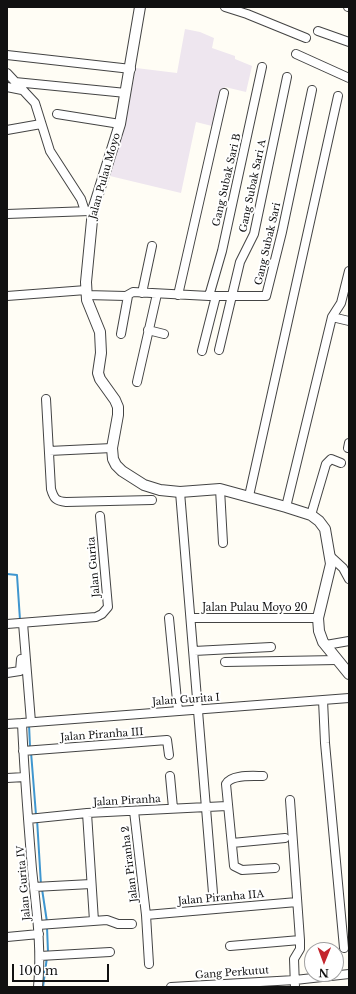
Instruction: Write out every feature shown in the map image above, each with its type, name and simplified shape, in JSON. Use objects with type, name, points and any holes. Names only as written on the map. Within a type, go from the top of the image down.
[{"type":"street","name":"Jalan Pulau Moyo","points":[[140,7],[131,69],[120,124],[89,211],[90,294],[100,332],[101,353],[98,373],[103,385],[115,400],[118,407],[112,448],[116,465],[144,485],[160,490],[180,492],[220,489],[286,507],[311,515],[319,520],[325,529],[330,556],[330,572],[318,618],[321,636],[326,645],[349,674]]},
{"type":"street","points":[[225,7],[247,14],[306,38]]},
{"type":"street","points":[[318,31],[349,42]]},
{"type":"street","points":[[296,54],[349,78]]},
{"type":"street","points":[[7,56],[131,69]]},
{"type":"street","name":"Gang Subak Sari B","points":[[202,351],[212,296],[262,67]]},
{"type":"street","points":[[7,73],[35,103],[50,151],[89,211],[7,214]]},
{"type":"street","name":"Gang Subak Sari A","points":[[219,350],[240,262],[254,234],[287,77]]},
{"type":"street","points":[[15,82],[126,93]]},
{"type":"street","points":[[7,87],[22,90]]},
{"type":"street","name":"Gang Subak Sari","points":[[7,296],[90,294],[128,296],[132,293],[212,296],[266,295],[312,90]]},
{"type":"street","points":[[178,295],[224,93]]},
{"type":"street","points":[[249,496],[338,96]]},
{"type":"street","points":[[57,114],[120,124]]},
{"type":"street","points":[[7,130],[41,124]]},
{"type":"street","points":[[142,293],[152,246]]},
{"type":"street","points":[[286,507],[332,317],[341,303],[349,271]]},
{"type":"street","points":[[136,382],[157,294]]},
{"type":"street","points":[[120,334],[128,296]]},
{"type":"street","points":[[332,317],[349,321]]},
{"type":"street","points":[[148,330],[164,334]]},
{"type":"street","points":[[46,399],[51,489],[55,499],[58,502],[152,500]]},
{"type":"street","points":[[49,451],[112,448]]},
{"type":"street","points":[[311,515],[326,464],[331,459],[341,463]]},
{"type":"street","points":[[220,489],[223,543]]},
{"type":"street","points":[[180,492],[192,618],[213,893]]},
{"type":"street","name":"Jalan Gurita","points":[[7,624],[96,617],[106,610],[108,607],[100,516]]},
{"type":"street","points":[[330,556],[343,568],[349,579]]},
{"type":"street","points":[[169,618],[178,711]]},
{"type":"street","name":"Jalan Pulau Moyo 20","points":[[192,618],[318,618]]},
{"type":"street","name":"Jalan Gurita IV","points":[[20,623],[28,750],[25,777],[38,887],[41,956],[38,987]]},
{"type":"street","points":[[326,645],[349,641]]},
{"type":"street","points":[[194,651],[271,647]]},
{"type":"street","points":[[7,673],[20,671],[23,660]]},
{"type":"street","points":[[225,662],[338,660]]},
{"type":"street","name":"Jalan Gurita I","points":[[7,724],[349,698]]},
{"type":"street","points":[[323,700],[324,743],[343,942]]},
{"type":"street","name":"Jalan Piranha III","points":[[28,750],[167,740],[169,756]]},
{"type":"street","points":[[170,776],[173,808]]},
{"type":"street","points":[[263,776],[233,778],[228,781],[227,806],[234,866],[236,869],[242,870],[275,868]]},
{"type":"street","points":[[7,778],[25,777]]},
{"type":"street","points":[[290,800],[300,940],[300,949],[294,959],[295,983]]},
{"type":"street","name":"Jalan Piranha","points":[[30,819],[173,808],[227,806]]},
{"type":"street","name":"Jalan Piranha 2","points":[[134,811],[146,915],[149,964]]},
{"type":"street","points":[[87,814],[94,921]]},
{"type":"street","points":[[232,843],[285,838]]},
{"type":"street","points":[[38,887],[91,884]]},
{"type":"street","name":"Jalan Piranha IIA","points":[[146,915],[297,902]]},
{"type":"street","points":[[39,925],[107,920],[118,924],[132,924]]},
{"type":"street","points":[[7,937],[39,934]]},
{"type":"street","points":[[230,946],[300,940]]},
{"type":"street","points":[[41,956],[110,952]]},
{"type":"street","name":"Gang Perkutut","points":[[171,987],[295,983],[349,974]]},
{"type":"shaded area","points":[[185,29],[200,32],[214,38],[212,48],[235,56],[235,59],[252,66],[246,92],[225,87],[216,127],[196,122],[181,193],[110,176],[126,120],[136,68],[177,73]]},
{"type":"waterway","points":[[7,574],[17,575],[20,620]]},
{"type":"waterway","points":[[29,724],[30,747]]},
{"type":"waterway","points":[[31,752],[36,815]]},
{"type":"waterway","points":[[37,819],[41,885]]},
{"type":"waterway","points":[[42,889],[47,922]]},
{"type":"waterway","points":[[47,927],[48,952]]},
{"type":"waterway","points":[[43,987],[47,957]]}]
